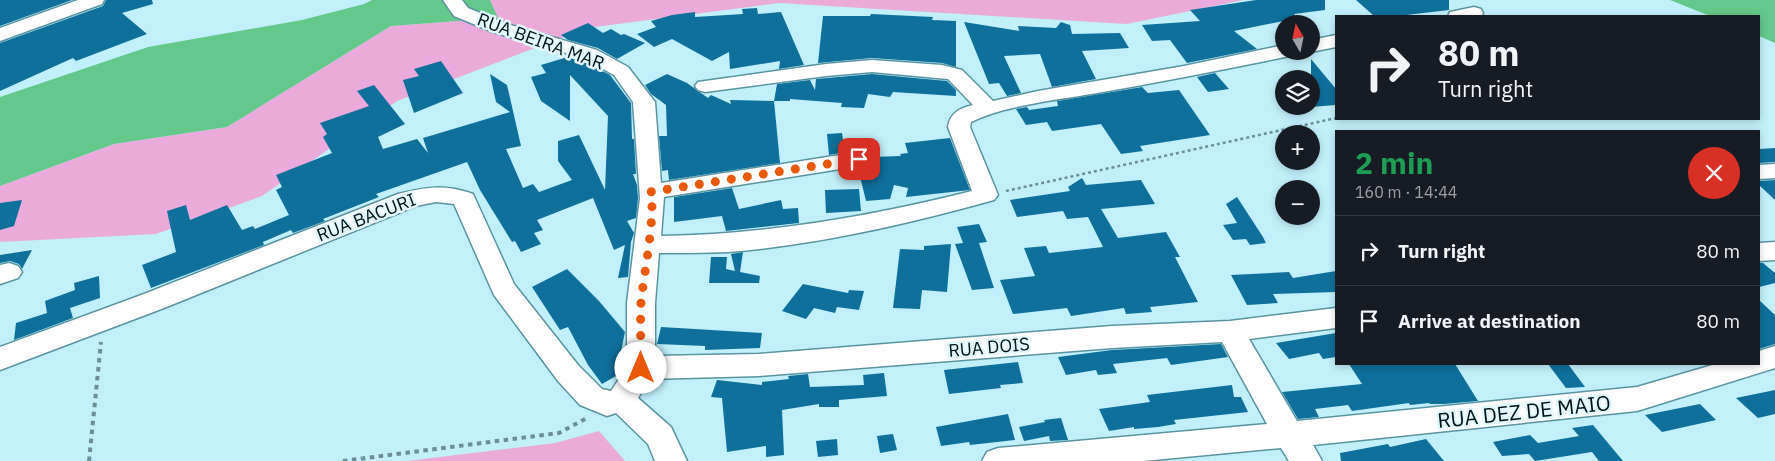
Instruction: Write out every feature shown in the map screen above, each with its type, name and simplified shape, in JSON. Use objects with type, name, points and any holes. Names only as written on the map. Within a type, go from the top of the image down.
[{"type":"street","points":[[6,29],[95,0]]},
{"type":"street","name":"RUA BEIRA MAR","points":[[452,0],[461,12],[500,28],[590,54],[621,71],[644,102],[652,203],[641,303],[641,368]]},
{"type":"street","points":[[1320,44],[1335,41]]},
{"type":"street","points":[[648,245],[739,242],[841,229],[906,216],[986,195],[959,127],[960,119],[976,111],[1275,53]]},
{"type":"street","points":[[705,86],[872,66],[942,71],[955,74],[988,108]]},
{"type":"street","points":[[650,192],[859,159]]},
{"type":"street","points":[[1760,172],[1775,171]]},
{"type":"street","name":"RUA BACURI","points":[[0,359],[104,320],[407,200],[427,194],[448,193],[464,199],[503,288],[568,373],[590,397],[607,404],[621,400]]},
{"type":"street","points":[[1760,252],[1775,251]]},
{"type":"street","name":"RUA DOIS","points":[[641,368],[759,365],[1112,337],[1230,331],[1335,318]]},
{"type":"street","points":[[1230,331],[1289,435],[1306,461]]},
{"type":"street","points":[[1760,362],[1775,357]]},
{"type":"street","name":"RUA DEZ DE MAIO","points":[[998,461],[1289,435],[1637,399],[1750,365]]},
{"type":"street","points":[[641,368],[621,400],[660,436],[670,461]]},
{"type":"path","points":[[986,195],[1335,118]]},
{"type":"path","points":[[89,461],[104,320]]},
{"type":"path","points":[[343,461],[559,433],[621,400]]},
{"type":"shaded area","points":[[372,0],[490,0],[498,18],[391,26],[227,127],[114,144],[0,186],[0,97],[148,47],[302,20],[364,4]]},
{"type":"shaded area","points":[[490,0],[1243,0],[1127,24],[779,3],[587,28],[397,101],[262,196],[156,234],[0,242],[0,186],[114,144],[227,127],[391,26],[497,18]]},
{"type":"shaded area","points":[[1670,0],[1775,0],[1775,43],[1760,36],[1760,15],[1708,15]]},
{"type":"shaded area","points":[[599,431],[625,461],[406,461],[555,443]]},
{"type":"building","points":[[0,0],[72,0],[0,26]]},
{"type":"building","points":[[106,0],[152,0],[153,4],[122,13],[147,34],[76,61],[73,58],[0,91],[0,43],[103,6]]},
{"type":"building","points":[[1256,0],[1325,0],[1325,10],[1295,15],[1275,15],[1275,23],[1234,31],[1257,49],[1187,63],[1170,40],[1152,41],[1142,25],[1200,21],[1190,10]]},
{"type":"building","points":[[1356,0],[1449,0],[1449,10],[1406,15],[1373,15]]},
{"type":"building","points":[[757,8],[758,14],[781,12],[804,65],[779,69],[780,61],[730,69],[729,52],[712,61],[672,39],[654,47],[637,34],[656,27],[651,21],[672,15],[695,12],[695,17],[743,14],[742,9]]},
{"type":"building","points":[[871,14],[933,17],[932,20],[956,21],[956,67],[942,63],[872,58],[818,63],[823,16],[870,16]]},
{"type":"building","points":[[964,22],[1019,31],[1018,26],[1056,28],[1061,22],[1070,25],[1072,34],[1120,33],[1129,48],[1082,51],[1096,79],[1052,87],[1040,54],[1004,56],[1021,93],[1007,96],[999,83],[989,84]]},
{"type":"building","points":[[588,23],[603,33],[611,29],[621,35],[624,34],[645,43],[617,59],[598,48],[568,40],[561,35]]},
{"type":"building","points":[[571,56],[610,75],[631,103],[632,139],[634,139],[636,174],[633,174],[637,185],[638,198],[636,218],[627,221],[634,233],[631,242],[628,277],[618,278],[625,245],[614,250],[593,198],[537,220],[543,230],[534,233],[541,244],[521,252],[515,241],[512,242],[480,190],[467,162],[376,194],[379,197],[323,219],[325,221],[293,233],[291,230],[263,242],[264,245],[151,288],[142,265],[176,252],[167,211],[186,205],[190,220],[227,205],[242,230],[253,226],[255,229],[289,215],[276,190],[282,187],[276,175],[332,153],[323,137],[327,134],[320,123],[369,106],[357,91],[374,85],[405,124],[378,137],[383,149],[417,139],[428,153],[423,138],[510,112],[496,102],[490,74],[507,85],[521,146],[506,149],[523,188],[533,184],[539,192],[572,180],[558,161],[558,141],[579,135],[605,190],[608,116],[570,75],[570,121],[541,101],[531,77],[546,73],[541,65]]},
{"type":"building","points":[[1311,60],[1312,60],[1335,88],[1335,105],[1320,106],[1320,70],[1311,70]]},
{"type":"building","points":[[441,61],[463,93],[414,113],[403,80],[419,76],[414,69]]},
{"type":"building","points":[[1215,73],[1229,89],[1208,92],[1197,77]]},
{"type":"building","points":[[667,74],[687,83],[708,98],[711,95],[731,104],[730,100],[774,101],[780,163],[669,180],[668,170],[662,171],[659,136],[667,136],[666,105],[651,94],[645,85]]},
{"type":"building","points":[[872,74],[947,81],[956,90],[956,96],[893,92],[890,97],[868,94],[864,108],[841,107],[842,103],[790,99],[790,101],[774,101],[777,84],[810,80],[815,90],[816,79]]},
{"type":"building","points":[[1142,87],[1148,93],[1179,90],[1210,135],[1140,146],[1143,151],[1121,154],[1101,124],[1052,131],[1047,122],[1026,125],[1016,109],[1027,107],[1029,110],[1058,106],[1057,101]]},
{"type":"building","points":[[842,133],[845,152],[829,155],[827,134]]},
{"type":"building","points":[[950,138],[970,190],[906,197],[908,188],[894,185],[890,199],[866,201],[858,168],[869,165],[871,157],[901,156],[900,154],[908,153],[905,143]]},
{"type":"building","points":[[1775,148],[1775,162],[1760,163],[1760,149]]},
{"type":"building","points":[[1082,178],[1086,185],[1141,180],[1155,204],[1101,209],[1118,238],[1166,232],[1180,257],[1175,257],[1198,302],[1150,307],[1152,312],[1126,314],[1124,308],[1071,316],[1067,308],[1013,314],[1000,280],[1035,276],[1024,248],[1046,246],[1049,253],[1103,247],[1088,217],[1067,219],[1063,211],[1017,217],[1010,200],[1070,191],[1068,187]]},
{"type":"building","points":[[1775,180],[1775,200],[1760,186],[1760,181]]},
{"type":"building","points":[[732,188],[739,209],[781,200],[783,209],[798,208],[799,223],[726,231],[722,216],[674,222],[674,197]]},
{"type":"building","points":[[859,189],[861,211],[826,213],[825,190]]},
{"type":"building","points":[[1237,197],[1266,243],[1250,245],[1246,239],[1233,240],[1223,225],[1237,223],[1226,204]]},
{"type":"building","points":[[22,200],[14,226],[0,230],[0,203]]},
{"type":"building","points":[[979,224],[987,242],[979,243],[994,288],[972,290],[955,244],[963,243],[957,227]]},
{"type":"building","points":[[951,244],[947,292],[922,290],[920,309],[893,308],[900,249],[924,250],[924,246]]},
{"type":"building","points":[[32,250],[22,269],[19,264],[10,261],[0,263],[0,255]]},
{"type":"building","points":[[743,252],[740,272],[760,276],[759,283],[709,283],[711,257],[727,257],[726,269],[735,271],[731,254]]},
{"type":"building","points":[[1760,263],[1763,263],[1775,273],[1775,283],[1760,287]]},
{"type":"building","points":[[567,269],[599,301],[625,332],[616,376],[602,384],[588,365],[568,327],[560,330],[532,287]]},
{"type":"building","points":[[1335,271],[1335,292],[1273,294],[1278,303],[1247,305],[1231,275],[1289,272],[1293,278]]},
{"type":"building","points":[[99,276],[100,298],[70,308],[73,318],[14,340],[16,323],[47,313],[45,301],[75,290],[74,283]]},
{"type":"building","points":[[803,284],[848,293],[849,290],[864,291],[859,310],[837,307],[835,313],[814,308],[806,319],[782,311]]},
{"type":"building","points":[[1760,301],[1775,315],[1775,344],[1760,349]]},
{"type":"building","points":[[661,327],[762,333],[760,348],[705,350],[705,346],[657,344]]},
{"type":"building","points":[[1335,333],[1335,357],[1323,359],[1319,353],[1289,359],[1276,343]]},
{"type":"building","points":[[1221,344],[1228,357],[1171,365],[1167,358],[1113,364],[1117,373],[1098,375],[1096,370],[1066,375],[1058,357],[1112,350]]},
{"type":"building","points":[[1018,362],[1023,383],[1000,385],[1001,388],[949,394],[944,370]]},
{"type":"building","points":[[1350,365],[1456,365],[1478,401],[1410,405],[1409,403],[1352,411],[1348,405],[1315,409],[1319,417],[1298,419],[1282,392],[1362,384]]},
{"type":"building","points":[[1549,365],[1569,365],[1585,387],[1566,388]]},
{"type":"building","points":[[884,373],[887,396],[839,400],[839,407],[819,407],[819,404],[782,410],[784,455],[766,457],[766,446],[727,452],[722,398],[711,397],[717,380],[762,385],[762,382],[789,379],[788,376],[808,374],[810,387],[864,385],[863,375]]},
{"type":"building","points":[[1232,385],[1234,397],[1241,397],[1248,412],[1174,420],[1176,424],[1158,427],[1134,429],[1134,427],[1109,431],[1099,409],[1150,402],[1147,395]]},
{"type":"building","points":[[1775,390],[1775,414],[1758,418],[1736,398]]},
{"type":"building","points":[[1700,404],[1716,420],[1662,432],[1645,415]]},
{"type":"building","points":[[1008,414],[1015,440],[970,445],[969,442],[941,446],[936,427]]},
{"type":"building","points":[[1061,418],[1068,440],[1050,441],[1049,436],[1024,441],[1019,427],[1045,422],[1044,420]]},
{"type":"building","points":[[1593,425],[1623,461],[1599,461],[1592,452],[1535,461],[1529,454],[1502,456],[1493,442],[1530,435],[1538,443],[1579,436],[1572,428]]},
{"type":"building","points":[[893,434],[897,450],[880,453],[877,436]]},
{"type":"building","points":[[837,439],[838,455],[818,457],[816,441]]},
{"type":"building","points":[[1426,439],[1444,461],[1341,461],[1340,453],[1388,444],[1390,447]]},
{"type":"route","points":[[641,368],[641,303],[650,234],[652,198],[650,192],[859,159]]}]
